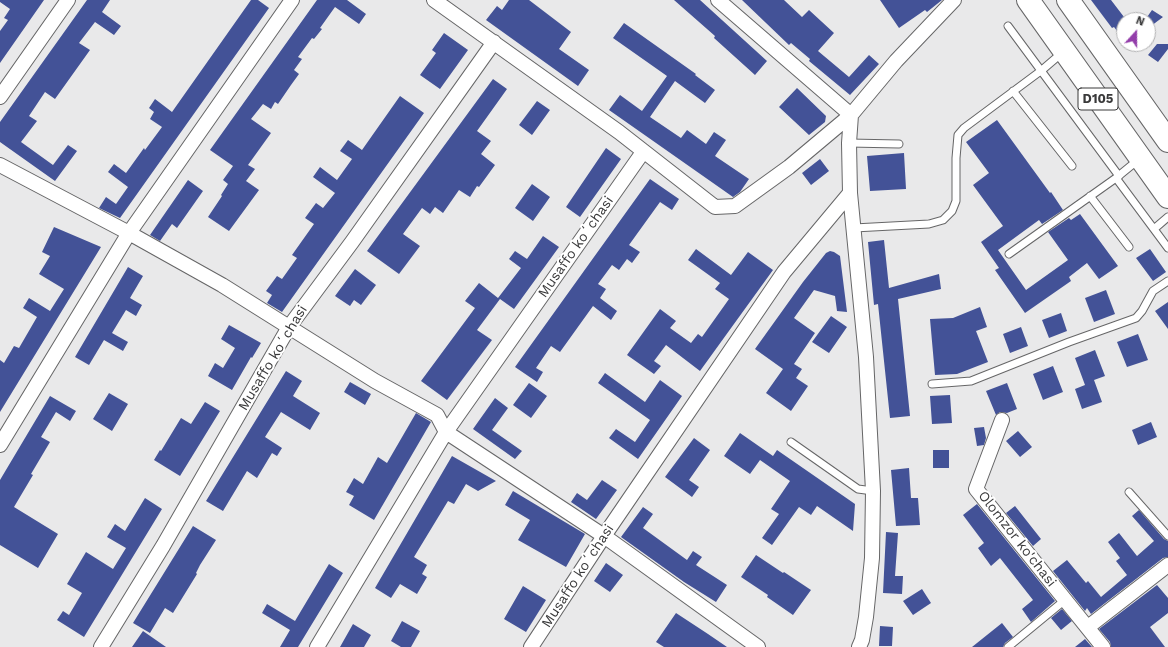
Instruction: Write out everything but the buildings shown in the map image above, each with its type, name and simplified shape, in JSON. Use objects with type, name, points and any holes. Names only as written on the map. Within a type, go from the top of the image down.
[{"type":"highway","name":"D105","points":[[1028,0],[1168,197]]},
{"type":"highway","name":"D105","points":[[1068,0],[1168,141]]},
{"type":"street","points":[[0,97],[68,0]]},
{"type":"street","points":[[0,445],[129,233],[292,0]]},
{"type":"street","points":[[434,0],[619,132],[715,206],[735,206],[789,167],[851,115],[896,61],[954,0]]},
{"type":"street","points":[[718,0],[851,115]]},
{"type":"street","name":"Musaffo koʻchasi","points":[[101,647],[163,546],[288,327],[352,242],[494,42]]},
{"type":"street","points":[[851,115],[849,143],[850,194],[866,357],[873,491],[872,558],[866,617],[862,640],[859,647]]},
{"type":"street","name":"Musaffo koʻchasi","points":[[316,647],[446,432],[643,152]]},
{"type":"street","points":[[0,165],[129,233],[222,285],[375,381],[437,415],[446,432],[604,536],[758,647]]},
{"type":"street","name":"Musaffo koʻchasi","points":[[531,647],[604,536],[784,272],[850,194]]},
{"type":"street","name":"Olomzor ko'chasi","points":[[1002,420],[976,489],[1104,647]]},
{"type":"street","points":[[1088,627],[1168,565]]},
{"type":"lane","points":[[1008,26],[1042,70],[1168,248]]},
{"type":"lane","points":[[854,228],[929,224],[942,220],[952,211],[956,201],[956,158],[958,135],[964,128],[1042,70],[1064,51]]},
{"type":"lane","points":[[1013,91],[1072,166]]},
{"type":"lane","points":[[849,143],[899,144]]},
{"type":"lane","points":[[1009,254],[1117,177],[1140,158]]},
{"type":"lane","points":[[1090,196],[1129,247]]},
{"type":"lane","points":[[1154,229],[1168,217]]},
{"type":"lane","points":[[932,384],[971,380],[1136,318],[1153,292],[1168,281]]},
{"type":"lane","points":[[791,442],[858,489],[873,491]]},
{"type":"lane","points":[[1129,492],[1168,536]]},
{"type":"lane","points":[[1008,647],[1065,600]]}]
